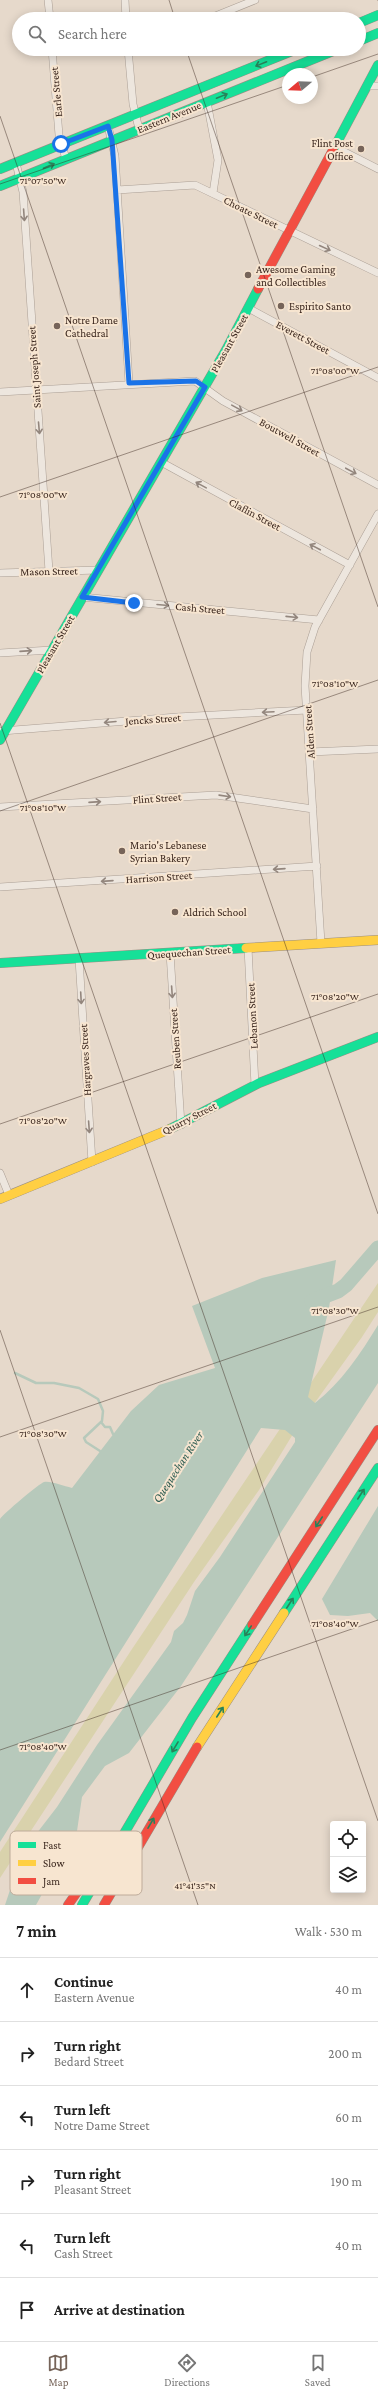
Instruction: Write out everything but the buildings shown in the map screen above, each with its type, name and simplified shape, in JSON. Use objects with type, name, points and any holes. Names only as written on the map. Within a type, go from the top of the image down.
[{"type":"main road","points":[[366,20],[378,15]]},
{"type":"main road","points":[[366,38],[378,33]]},
{"type":"main road","name":"Eastern Avenue","points":[[0,169],[280,56]]},
{"type":"main road","name":"Eastern Avenue","points":[[0,186],[321,56]]},
{"type":"main road","name":"Pleasant Street","points":[[0,740],[3,731],[52,650],[205,387],[378,65]]},
{"type":"main road","name":"Quequechan Street","points":[[0,963],[170,954],[378,940]]},
{"type":"main road","name":"Quarry Street","points":[[4,1197],[181,1125],[255,1084],[378,1037]]},
{"type":"main road","points":[[125,1831],[209,1692],[378,1430]]},
{"type":"main road","points":[[142,1839],[173,1785],[378,1468]]},
{"type":"main road","points":[[121,1831],[144,1798]]},
{"type":"main road","points":[[68,1905],[75,1895]]},
{"type":"main road","points":[[82,1905],[88,1895]]},
{"type":"main road","points":[[104,1905],[110,1895]]},
{"type":"street","points":[[48,0],[49,12]]},
{"type":"street","points":[[125,0],[126,12]]},
{"type":"street","points":[[225,12],[255,0]]},
{"type":"street","name":"Earle Street","points":[[53,56],[61,144],[66,158]]},
{"type":"street","points":[[130,56],[135,115],[139,129]]},
{"type":"street","points":[[367,86],[378,86]]},
{"type":"street","points":[[207,102],[218,160],[213,193]]},
{"type":"street","points":[[108,126],[112,140],[117,190],[129,383]]},
{"type":"street","points":[[334,146],[378,169]]},
{"type":"street","name":"Saint Joseph Street","points":[[16,163],[20,177],[49,571]]},
{"type":"street","name":"Choate Street","points":[[117,190],[195,185],[378,273]]},
{"type":"street","name":"Everett Street","points":[[248,308],[378,378]]},
{"type":"street","name":"Boutwell Street","points":[[0,392],[129,383],[196,381],[223,400],[378,485]]},
{"type":"street","name":"Claflin Street","points":[[161,462],[350,566]]},
{"type":"street","name":"Alden Street","points":[[321,943],[318,866],[307,710],[306,658],[310,639],[319,620],[378,514]]},
{"type":"street","name":"Mason Street","points":[[0,573],[98,570]]},
{"type":"street","name":"Cash Street","points":[[82,597],[319,620]]},
{"type":"street","points":[[0,653],[52,650]]},
{"type":"street","name":"Jencks Street","points":[[3,731],[172,717],[307,710]]},
{"type":"street","points":[[310,752],[378,749]]},
{"type":"street","name":"Flint Street","points":[[0,807],[216,795],[313,809]]},
{"type":"street","name":"Harrison Street","points":[[0,887],[318,866]]},
{"type":"street","name":"Lebanon Street","points":[[248,948],[255,1084]]},
{"type":"street","name":"Reuben Street","points":[[170,954],[181,1125]]},
{"type":"street","name":"Hargraves Street","points":[[79,959],[92,1162]]},
{"type":"street","points":[[0,1173],[4,1197]]},
{"type":"shaded area","points":[[378,1283],[378,1312],[362,1337],[296,1429],[259,1490],[194,1582],[31,1831],[14,1831],[130,1652]]},
{"type":"shaded area","points":[[10,1837],[10,1863],[0,1878],[0,1852]]},
{"type":"water","points":[[336,1260],[329,1308],[308,1397],[315,1403],[342,1377],[365,1346],[378,1325],[378,1383],[181,1686],[129,1753],[105,1766],[82,1797],[77,1831],[38,1831],[57,1807],[97,1745],[171,1642],[174,1631],[183,1623],[187,1615],[195,1591],[220,1557],[295,1442],[295,1438],[285,1430],[261,1428],[0,1842],[0,1519],[44,1482],[72,1488],[131,1411],[159,1385],[215,1368],[192,1306],[262,1278]]},
{"type":"water","points":[[378,1506],[378,1621],[370,1613],[348,1616],[330,1615],[322,1599]]},
{"type":"water","points":[[10,1890],[10,1895],[42,1895],[36,1905],[5,1905]]},
{"type":"waterway","name":"Quequechan River","points":[[312,1301],[338,1291],[346,1285],[378,1248]]},
{"type":"waterway","points":[[15,1373],[36,1383],[54,1383],[79,1388],[98,1399],[103,1411],[102,1421],[84,1438],[86,1442],[100,1451]]},
{"type":"waterway","points":[[101,1422],[105,1427],[110,1427],[113,1434]]},
{"type":"traffic: fast","points":[[366,20],[378,15]]},
{"type":"traffic: fast","points":[[366,38],[378,33]]},
{"type":"traffic: fast","points":[[0,169],[280,56]]},
{"type":"traffic: fast","points":[[0,186],[321,56]]},
{"type":"traffic: fast","points":[[333,150],[378,65]]},
{"type":"traffic: fast","points":[[0,740],[226,350],[258,289]]},
{"type":"traffic: fast","points":[[0,963],[246,948]]},
{"type":"traffic: fast","points":[[170,1129],[259,1083],[378,1037]]},
{"type":"traffic: fast","points":[[284,1613],[378,1468]]},
{"type":"traffic: fast","points":[[126,1831],[192,1718],[252,1625]]},
{"type":"traffic: fast","points":[[82,1905],[88,1895]]},
{"type":"traffic: slow","points":[[246,948],[378,940]]},
{"type":"traffic: slow","points":[[0,1199],[170,1129]]},
{"type":"traffic: slow","points":[[197,1747],[284,1613]]},
{"type":"traffic: jam","points":[[258,289],[333,150]]},
{"type":"traffic: jam","points":[[252,1625],[378,1430]]},
{"type":"traffic: jam","points":[[142,1840],[197,1747]]},
{"type":"traffic: jam","points":[[68,1905],[75,1895]]},
{"type":"traffic: jam","points":[[104,1905],[110,1895]]},
{"type":"place","name":"Flint Post Office","points":[[361,149]]},
{"type":"place","name":"Awesome Gaming and Collectibles","points":[[248,275]]},
{"type":"place","name":"Espirito Santo","points":[[281,306]]},
{"type":"place","name":"Notre Dame Cathedral","points":[[57,326]]},
{"type":"place","name":"Mario's Lebanese Syrian Bakery","points":[[122,851]]},
{"type":"place","name":"Aldrich School","points":[[175,912]]},
{"type":"route","points":[[61,144],[108,126],[115,156],[129,383],[196,381],[205,387],[82,597],[134,603]]}]
